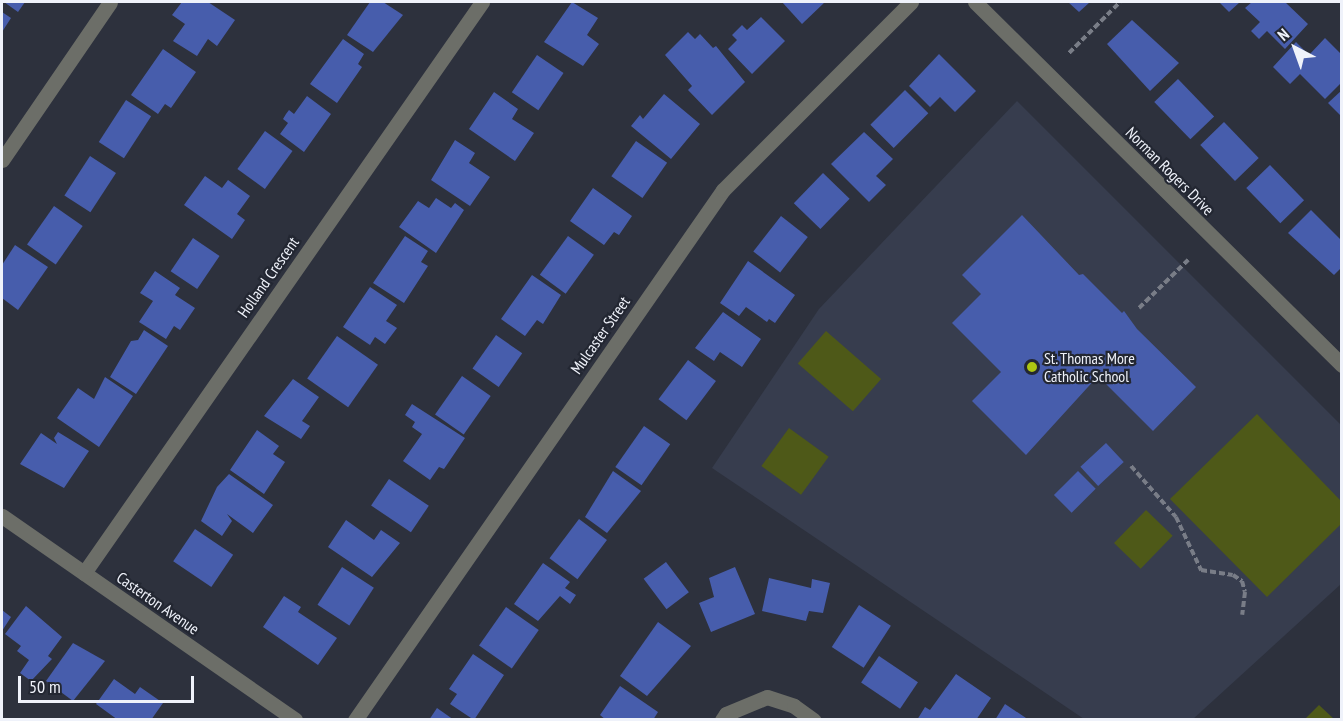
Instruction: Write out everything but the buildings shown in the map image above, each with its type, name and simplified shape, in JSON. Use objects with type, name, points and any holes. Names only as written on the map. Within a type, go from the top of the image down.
[{"type":"street","points":[[2,160],[110,2]]},
{"type":"street","name":"Holland Crescent","points":[[84,573],[482,2]]},
{"type":"street","name":"Mulcaster Street","points":[[355,720],[723,190],[911,2]]},
{"type":"street","name":"Norman Rogers Drive","points":[[975,2],[1341,365]]},
{"type":"street","name":"Casterton Avenue","points":[[2,516],[295,720]]},
{"type":"street","points":[[722,720],[726,714],[767,697],[794,706],[813,720]]},
{"type":"path","points":[[1069,52],[1120,2]]},
{"type":"path","points":[[1139,308],[1188,260]]},
{"type":"path","points":[[1131,466],[1176,517],[1201,570],[1233,575],[1242,581],[1245,592],[1242,615]]},
{"type":"shaded area","name":"St. Thomas More Catholic School","points":[[1017,101],[1341,425],[1341,584],[1193,719],[1084,719],[712,468],[819,309]]},
{"type":"green space","points":[[826,331],[881,379],[853,411],[798,363]]},
{"type":"green space","points":[[1257,414],[1341,501],[1341,524],[1267,597],[1170,499]]},
{"type":"green space","points":[[789,428],[829,457],[801,495],[761,466]]},
{"type":"green space","points":[[1146,510],[1173,536],[1141,569],[1114,543]]},
{"type":"green space","points":[[1319,705],[1334,719],[1305,719]]},
{"type":"place","name":"St. Thomas More Catholic School","points":[[1032,367]]}]
